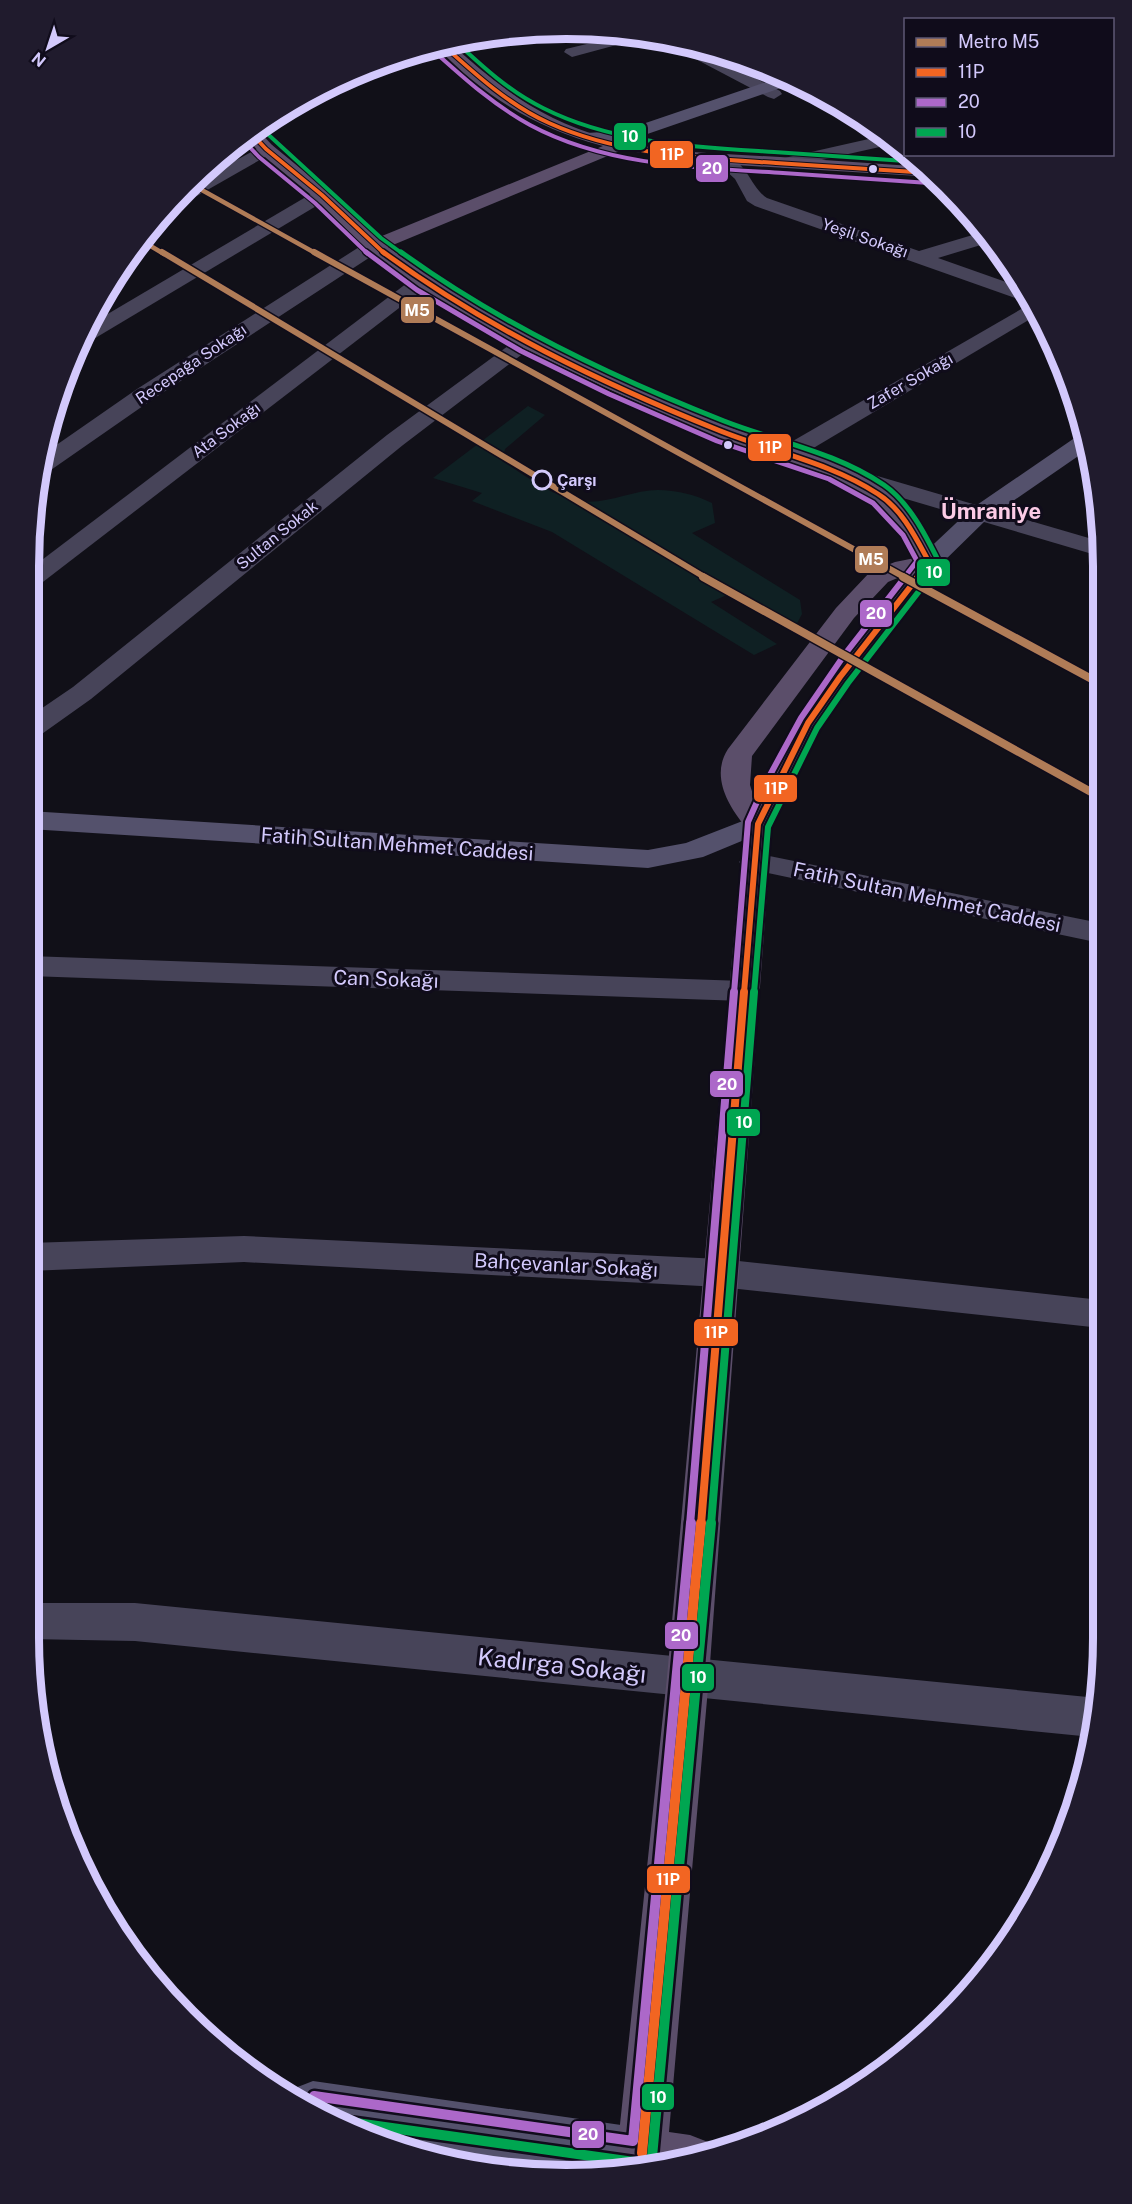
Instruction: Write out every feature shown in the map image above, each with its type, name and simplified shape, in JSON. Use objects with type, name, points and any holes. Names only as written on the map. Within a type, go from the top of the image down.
[{"type":"main road","points":[[451,52],[483,81],[522,109],[556,126],[620,145],[722,159],[915,172]]},
{"type":"main road","points":[[374,246],[620,145],[768,92],[781,85]]},
{"type":"main road","points":[[592,137],[624,135],[787,88]]},
{"type":"main road","points":[[257,139],[322,195],[374,246],[422,281],[526,342],[613,384],[720,431],[833,470],[880,495],[912,528],[929,562]]},
{"type":"main road","points":[[641,2159],[688,1677],[758,824],[808,723],[840,677],[929,562],[979,514],[1079,446]]},
{"type":"main road","points":[[758,824],[740,801],[733,778],[738,755],[845,613],[879,577],[904,567],[929,562]]},
{"type":"main road","name":"Fatih Sultan Mehmet Caddesi","points":[[39,821],[648,859],[693,852],[758,824]]},
{"type":"main road","points":[[329,2109],[638,2160]]},
{"type":"street","points":[[572,52],[615,42]]},
{"type":"street","points":[[704,58],[768,92]]},
{"type":"street","points":[[786,164],[879,142]]},
{"type":"street","points":[[200,187],[266,149]]},
{"type":"street","name":"Yeşil Sokağı","points":[[722,159],[742,176],[753,197],[761,202],[1016,293]]},
{"type":"street","points":[[94,330],[322,195]]},
{"type":"street","points":[[921,257],[979,239]]},
{"type":"street","name":"Recepağa Sokağı","points":[[50,460],[165,381],[374,246]]},
{"type":"street","name":"Ata Sokağı","points":[[39,573],[422,281]]},
{"type":"street","name":"Zafer Sokağı","points":[[787,454],[1028,312]]},
{"type":"street","name":"Sultan Sokak","points":[[39,723],[82,693],[395,441],[526,342]]},
{"type":"street","points":[[833,470],[1092,547]]},
{"type":"street","name":"Fatih Sultan Mehmet Caddesi","points":[[754,862],[1093,932]]},
{"type":"street","name":"Can Sokağı","points":[[39,966],[743,991]]},
{"type":"street","name":"Bahçevanlar Sokağı","points":[[39,1257],[244,1249],[720,1273],[1093,1313]]},
{"type":"street","name":"Kadırga Sokağı","points":[[39,1621],[135,1622],[1087,1716]]},
{"type":"shaded area","points":[[528,406],[545,415],[505,449],[502,461],[549,491],[580,501],[600,501],[658,490],[686,494],[712,503],[715,523],[692,533],[800,600],[802,614],[793,631],[729,594],[711,602],[777,644],[754,655],[552,532],[472,501],[482,493],[433,478]]},
{"type":"metro line","name":"M5","points":[[198,188],[617,421],[1093,680]]},
{"type":"metro line","name":"M5","points":[[148,245],[734,595],[1093,793]]},
{"type":"transit line","name":"10","points":[[464,49],[490,73],[528,100],[555,114],[609,132],[694,146],[902,161]]},
{"type":"transit line","name":"11P","points":[[451,52],[480,78],[520,107],[549,123],[604,142],[692,157],[915,172]]},
{"type":"transit line","name":"20","points":[[438,55],[488,98],[531,126],[574,144],[603,152],[693,167],[928,183]]},
{"type":"transit line","name":"10","points":[[266,133],[329,188],[381,238],[428,272],[531,333],[724,421],[837,459],[886,486],[920,523],[939,562],[937,568],[848,683],[817,728],[768,827],[698,1678],[651,2158]]},
{"type":"transit line","name":"11P","points":[[257,139],[322,195],[374,246],[422,281],[526,342],[613,384],[720,431],[833,469],[880,495],[912,529],[929,562]]},
{"type":"transit line","name":"20","points":[[248,146],[315,203],[367,253],[417,290],[521,351],[609,394],[717,441],[829,479],[873,503],[903,535],[917,561],[845,654],[801,718],[781,751],[748,822],[678,1676],[633,2141],[314,2096]]},
{"type":"transit line","name":"11P","points":[[642,2153],[688,1677],[758,824],[808,723],[840,677],[929,562]]},
{"type":"transit line","name":"10","points":[[361,2124],[627,2161]]},
{"type":"place","name":"Çarşı","points":[[542,480]]},
{"type":"district","name":"Ümraniye","points":[[991,511]]}]
